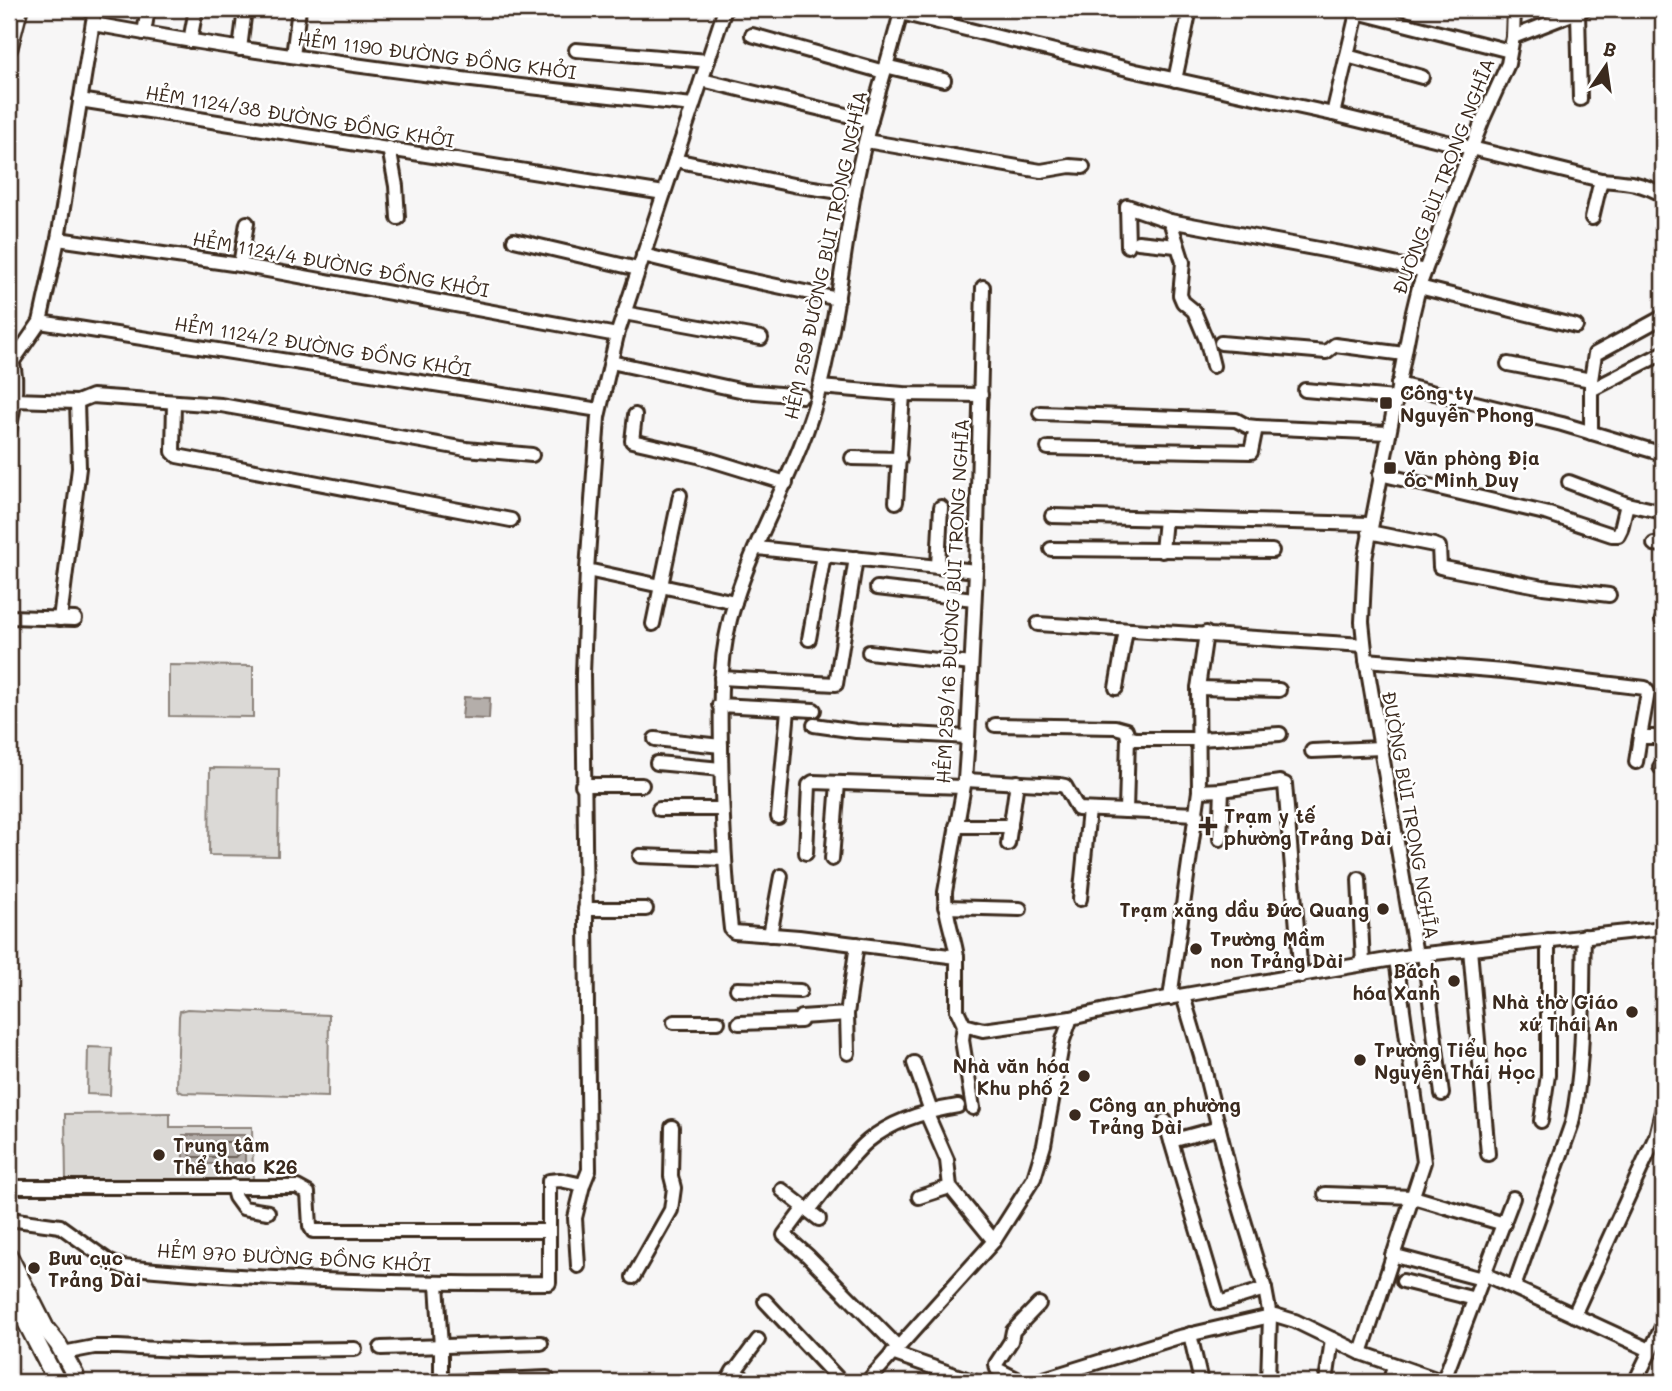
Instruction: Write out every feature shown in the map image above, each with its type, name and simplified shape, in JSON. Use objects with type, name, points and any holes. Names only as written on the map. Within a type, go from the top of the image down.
[{"type":"main road","points":[[9,48],[19,9]]},
{"type":"main road","points":[[9,1256],[46,1329],[63,1353],[75,1378]]},
{"type":"main road","points":[[9,1289],[14,1314],[57,1382]]},
{"type":"main road","points":[[46,1329],[51,1346],[75,1378]]},
{"type":"street","points":[[9,432],[13,400],[11,358],[40,322],[58,239],[95,9]]},
{"type":"street","points":[[144,33],[148,9]]},
{"type":"street","points":[[190,41],[197,9]]},
{"type":"street","points":[[240,49],[245,9]]},
{"type":"street","points":[[293,55],[299,9]]},
{"type":"street","points":[[578,1266],[575,1218],[589,1170],[583,674],[587,570],[599,410],[617,335],[725,9]]},
{"type":"street","points":[[1175,80],[1190,9]]},
{"type":"street","name":"ĐƯỜNG BÙI TRỌNG NGHĨA","points":[[1071,1018],[1420,954],[1366,660],[1363,590],[1370,528],[1419,287],[1472,148],[1508,64],[1514,9]]},
{"type":"street","points":[[1333,114],[1357,10],[1510,51]]},
{"type":"street","points":[[1513,37],[1581,10],[1580,99]]},
{"type":"street","points":[[902,11],[1175,80],[1333,114],[1601,180],[1627,180],[1661,189]]},
{"type":"street","name":"HẺM 259 ĐƯỜNG BÙI TRỌNG NGHĨA","points":[[902,11],[854,194],[838,299],[820,387],[805,439],[735,602],[727,631],[719,705],[721,809],[731,929],[734,932],[957,957]]},
{"type":"street","name":"HẺM 1190 ĐƯỜNG ĐỒNG KHỞI","points":[[93,24],[240,49],[459,79],[693,105]]},
{"type":"street","points":[[752,35],[885,69],[944,80]]},
{"type":"street","points":[[576,50],[708,61]]},
{"type":"street","points":[[1347,56],[1422,77]]},
{"type":"street","points":[[702,80],[871,121]]},
{"type":"street","name":"HẺM 1124/38 ĐƯỜNG ĐỒNG KHỞI","points":[[80,100],[664,193]]},
{"type":"street","points":[[866,141],[1041,171],[1070,166],[1083,167]]},
{"type":"street","points":[[389,148],[398,218]]},
{"type":"street","points":[[675,160],[793,185],[854,194]]},
{"type":"street","points":[[1592,218],[1601,180]]},
{"type":"street","points":[[1176,246],[1133,244],[1127,206],[1170,222],[1372,258],[1425,271]]},
{"type":"street","points":[[1170,222],[1183,262],[1181,299],[1194,311],[1207,342],[1213,366]]},
{"type":"street","points":[[240,265],[247,223]]},
{"type":"street","name":"HẺM 1124/4 ĐƯỜNG ĐỒNG KHỞI","points":[[58,239],[240,265],[617,335]]},
{"type":"street","points":[[514,240],[639,268]]},
{"type":"street","points":[[643,255],[838,299]]},
{"type":"street","name":"HẺM 259/16 ĐƯỜNG BÙI TRỌNG NGHĨA","points":[[957,957],[945,907],[945,892],[964,784],[968,737],[976,571],[983,287]]},
{"type":"street","points":[[1419,287],[1576,326]]},
{"type":"street","points":[[624,313],[761,338]]},
{"type":"street","points":[[1591,433],[1593,358],[1598,350],[1663,317]]},
{"type":"street","name":"HẺM 1124/2 ĐƯỜNG ĐỒNG KHỞI","points":[[40,322],[599,410]]},
{"type":"street","points":[[1221,343],[1326,352],[1335,345],[1404,354]]},
{"type":"street","points":[[1508,364],[1591,385],[1663,353]]},
{"type":"street","points":[[611,362],[744,391],[802,396]]},
{"type":"street","points":[[1398,384],[1663,454]]},
{"type":"street","points":[[820,387],[903,394],[981,395]]},
{"type":"street","points":[[1305,390],[1395,398]]},
{"type":"street","points":[[896,502],[903,394]]},
{"type":"street","points":[[13,400],[77,402],[92,396],[185,401],[221,405],[466,449],[532,455]]},
{"type":"street","points":[[60,619],[79,468],[77,402]]},
{"type":"street","points":[[174,402],[173,452],[177,456],[512,520]]},
{"type":"street","points":[[1040,413],[1236,420],[1256,427],[1388,433]]},
{"type":"street","points":[[635,415],[632,441],[698,456],[786,483]]},
{"type":"street","points":[[1048,448],[1251,452],[1256,427]]},
{"type":"street","points":[[852,458],[900,459]]},
{"type":"street","points":[[1380,474],[1549,514],[1612,535],[1618,535],[1621,529],[1627,504]]},
{"type":"street","points":[[1569,482],[1627,504],[1663,512]]},
{"type":"street","points":[[653,625],[680,495]]},
{"type":"street","points":[[938,566],[940,507]]},
{"type":"street","points":[[1052,516],[1370,528],[1439,547],[1438,563],[1444,568],[1543,587],[1609,595]]},
{"type":"street","points":[[1162,551],[1165,519]]},
{"type":"street","points":[[757,548],[976,571]]},
{"type":"street","points":[[1051,549],[1272,551]]},
{"type":"street","points":[[809,639],[824,555]]},
{"type":"street","points":[[720,678],[836,684],[856,558]]},
{"type":"street","points":[[587,570],[735,602]]},
{"type":"street","points":[[877,589],[975,598]]},
{"type":"street","points":[[9,617],[75,619]]},
{"type":"street","points":[[1038,624],[1364,645]]},
{"type":"street","points":[[1116,688],[1126,630]]},
{"type":"street","points":[[1206,633],[1198,688],[1199,791],[1177,997],[1201,1056],[1232,1181],[1265,1289],[1270,1316],[1268,1382]]},
{"type":"street","points":[[869,652],[971,664]]},
{"type":"street","points":[[1366,660],[1503,671],[1645,688],[1648,692],[1636,762]]},
{"type":"street","points":[[1198,688],[1279,690]]},
{"type":"street","points":[[719,705],[814,710]]},
{"type":"street","points":[[778,817],[788,710]]},
{"type":"street","points":[[814,725],[867,732],[968,737]]},
{"type":"street","points":[[995,725],[1115,727],[1126,730],[1126,811]]},
{"type":"street","points":[[1128,737],[1199,739],[1280,734]]},
{"type":"street","points":[[1640,737],[1663,737]]},
{"type":"street","points":[[655,739],[721,746]]},
{"type":"street","points":[[1312,751],[1381,748]]},
{"type":"street","points":[[657,764],[722,769]]},
{"type":"street","points":[[806,853],[809,785],[818,782],[1017,782],[1065,786],[1077,809],[1197,814]]},
{"type":"street","points":[[1008,844],[1017,782]]},
{"type":"street","points":[[1199,791],[1280,782],[1285,784],[1301,976]]},
{"type":"street","points":[[832,859],[838,783]]},
{"type":"street","points":[[583,785],[642,785]]},
{"type":"street","points":[[1220,839],[1222,790]]},
{"type":"street","points":[[659,808],[721,809]]},
{"type":"street","points":[[1080,899],[1090,810]]},
{"type":"street","points":[[956,826],[1011,826]]},
{"type":"street","points":[[640,856],[724,859]]},
{"type":"street","points":[[770,935],[781,876]]},
{"type":"street","points":[[1359,879],[1363,964]]},
{"type":"street","points":[[945,907],[1020,909]]},
{"type":"street","points":[[584,909],[646,909]]},
{"type":"street","points":[[1442,1094],[1420,954],[1663,928]]},
{"type":"street","points":[[1514,1287],[1576,1107],[1584,936]]},
{"type":"street","points":[[1541,1121],[1548,1081],[1548,940]]},
{"type":"street","points":[[848,1053],[847,1014],[857,944]]},
{"type":"street","points":[[1470,949],[1488,1154]]},
{"type":"street","points":[[957,957],[957,1010],[964,1024],[962,1040],[973,1108]]},
{"type":"street","points":[[1361,1353],[1424,1162],[1396,958]]},
{"type":"street","points":[[737,989],[800,990]]},
{"type":"street","points":[[739,1023],[847,1014]]},
{"type":"street","points":[[867,1382],[994,1241],[1034,1178],[1044,1145],[1063,1040],[1071,1018],[983,1030],[964,1024]]},
{"type":"street","points":[[674,1022],[718,1022]]},
{"type":"street","points":[[914,1063],[928,1112],[947,1160],[950,1186],[994,1241]]},
{"type":"street","points":[[958,1106],[928,1112],[889,1126],[866,1142],[810,1213],[784,1235],[808,1256],[895,1350],[975,1382]]},
{"type":"street","points":[[1574,1315],[1659,1138],[1663,1107]]},
{"type":"street","points":[[1165,1121],[1219,1303],[1265,1289]]},
{"type":"street","points":[[633,1276],[671,1210],[674,1188],[671,1176],[672,1127]]},
{"type":"street","points":[[1171,1141],[1219,1128]]},
{"type":"street","points":[[9,1187],[296,1186],[308,1193],[310,1226],[313,1231],[549,1231],[549,1181],[560,1180],[583,1185]]},
{"type":"street","points":[[232,1186],[235,1197],[243,1208],[268,1212]]},
{"type":"street","points":[[919,1197],[950,1186]]},
{"type":"street","points":[[782,1191],[810,1213]]},
{"type":"street","points":[[1325,1194],[1413,1197],[1504,1224]]},
{"type":"street","points":[[1034,1382],[1190,1335],[1280,1315],[1361,1353],[1444,1382],[1513,1198]]},
{"type":"street","name":"HẺM 970 ĐƯỜNG ĐỒNG KHỞI","points":[[9,1219],[60,1226],[110,1262],[123,1267],[232,1277],[437,1284],[549,1283],[549,1231]]},
{"type":"street","points":[[1392,1255],[1483,1276],[1514,1287],[1650,1350]]},
{"type":"street","points":[[1403,1280],[1475,1299]]},
{"type":"street","points":[[437,1284],[442,1347],[441,1382]]},
{"type":"street","points":[[765,1301],[841,1382]]},
{"type":"street","points":[[1023,1382],[997,1369],[996,1364],[1011,1340],[1013,1331],[1039,1304]]},
{"type":"street","points":[[1635,1382],[1663,1325]]},
{"type":"street","points":[[1190,1335],[1201,1382]]},
{"type":"street","points":[[1326,1382],[1332,1339]]},
{"type":"street","points":[[727,1382],[732,1371],[735,1371],[758,1340]]},
{"type":"street","points":[[381,1348],[541,1343]]},
{"type":"street","points":[[63,1353],[106,1347],[197,1351],[355,1349]]},
{"type":"street","points":[[1390,1382],[1394,1365]]},
{"type":"street","points":[[735,1371],[749,1382]]},
{"type":"street","points":[[447,1382],[547,1378]]},
{"type":"shaded area","points":[[169,665],[253,666],[253,717],[169,716]]},
{"type":"shaded area","points":[[210,768],[279,769],[278,856],[209,855]]},
{"type":"shaded area","points":[[187,1009],[329,1015],[328,1097],[179,1091],[179,1016],[180,1011]]},
{"type":"shaded area","points":[[88,1047],[112,1048],[110,1095],[87,1094]]},
{"type":"shaded area","name":"Trung tâm Thể thao K26","points":[[170,1113],[170,1127],[252,1127],[253,1182],[66,1182],[65,1114]]},
{"type":"water","points":[[464,697],[490,698],[489,719],[462,718]]},
{"type":"water","points":[[183,1135],[245,1135],[245,1164],[183,1164]]},
{"type":"place","name":"Công ty Nguyễn Phong","points":[[1386,403]]},
{"type":"place","name":"Văn phòng Địa ốc Minh Duy","points":[[1390,468]]},
{"type":"place","name":"Trạm y tế phường Trảng Dài","points":[[1208,826]]},
{"type":"place","name":"Trạm xăng dầu Đức Quang","points":[[1383,909]]},
{"type":"place","name":"Trường Mầm non Trảng Dài","points":[[1196,949]]},
{"type":"place","name":"Bách hóa Xanh","points":[[1454,981]]},
{"type":"place","name":"Nhà thờ Giáo xứ Thái An","points":[[1632,1012]]},
{"type":"place","name":"Trường Tiểu học Nguyễn Thái Học","points":[[1360,1060]]},
{"type":"place","name":"Nhà văn hóa Khu phố 2","points":[[1084,1076]]},
{"type":"place","name":"Công an phường Trảng Dài","points":[[1075,1115]]},
{"type":"place","name":"Trung tâm Thể thao K26","points":[[159,1155]]},
{"type":"place","name":"Bưu cục Trảng Dài","points":[[34,1268]]}]
